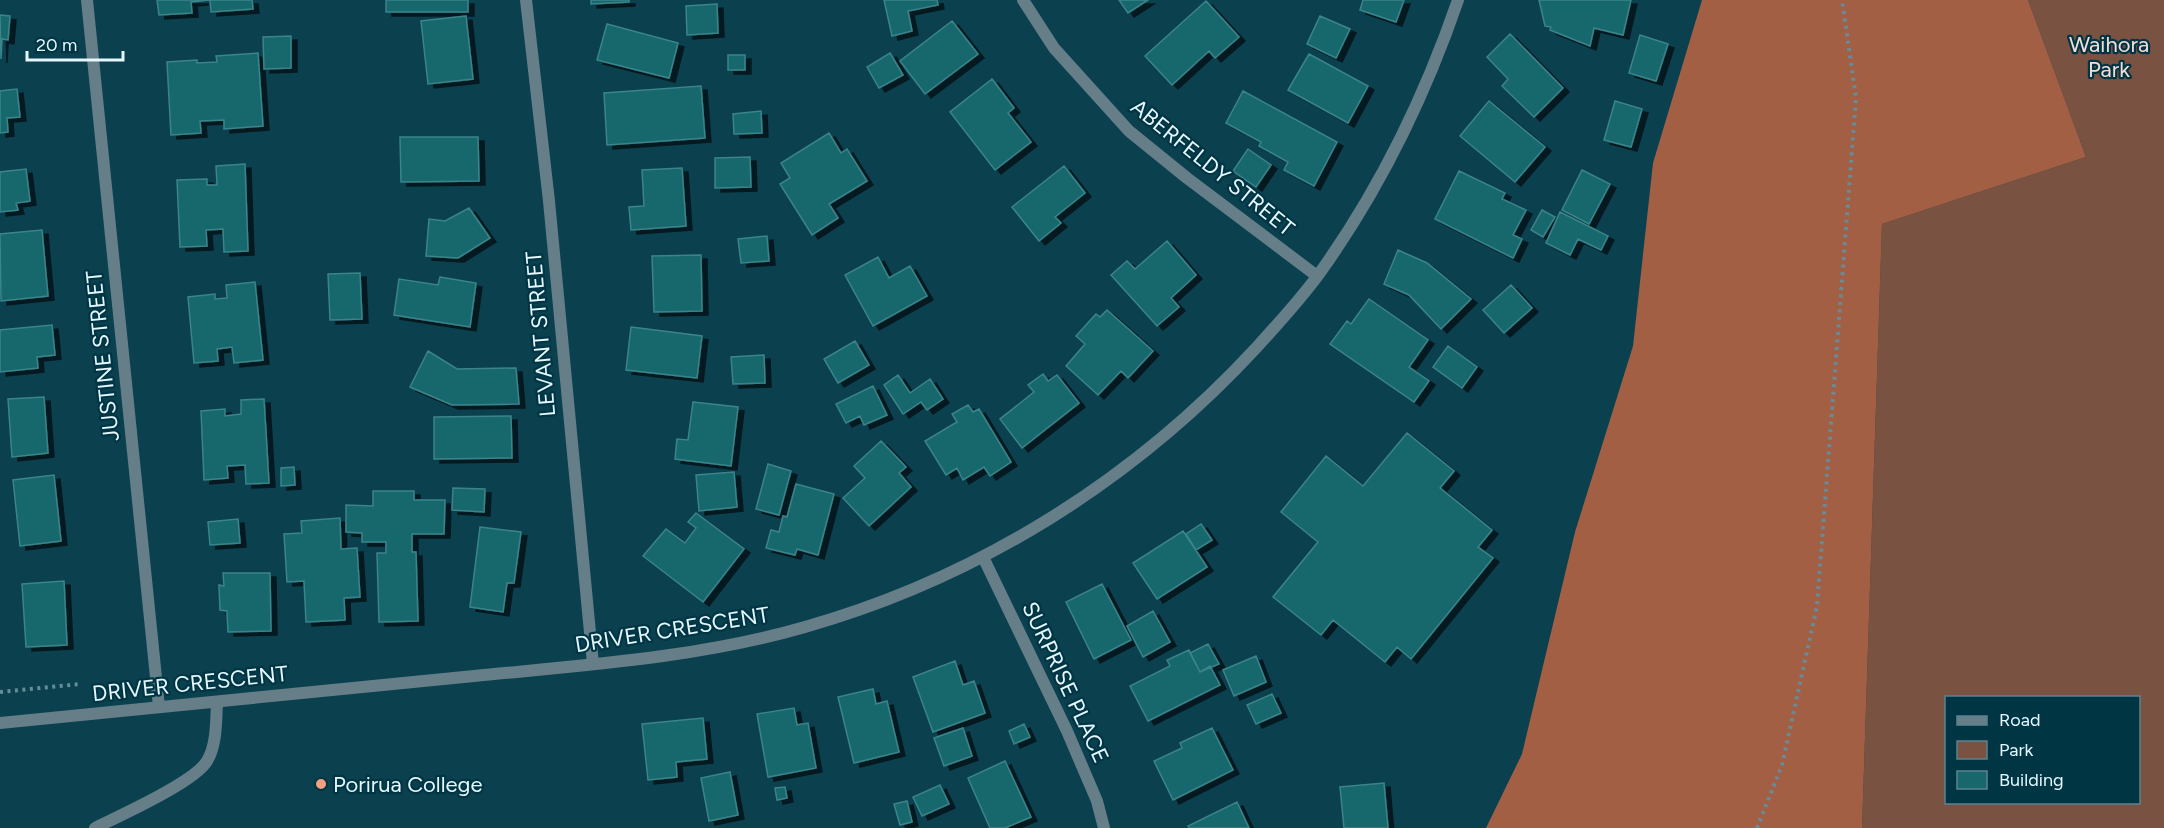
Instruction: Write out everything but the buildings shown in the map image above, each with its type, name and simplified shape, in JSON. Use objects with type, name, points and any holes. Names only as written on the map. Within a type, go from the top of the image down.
[{"type":"street","name":"JUSTINE STREET","points":[[87,0],[159,707]]},
{"type":"street","name":"LEVANT STREET","points":[[526,0],[549,201],[593,664]]},
{"type":"street","name":"ABERFELDY STREET","points":[[1023,0],[1054,48],[1129,130],[1186,178],[1317,276]]},
{"type":"street","name":"DRIVER CRESCENT","points":[[0,723],[593,664],[713,649],[804,627],[871,606],[938,579],[983,557],[1036,528],[1083,498],[1129,464],[1187,417],[1236,370],[1282,320],[1317,276],[1358,215],[1394,152],[1420,102],[1458,0]]},
{"type":"street","name":"SURPRISE PLACE","points":[[983,557],[1067,731],[1097,801],[1104,828]]},
{"type":"street","points":[[95,828],[173,788],[207,762],[216,723],[217,702]]},
{"type":"path","points":[[1757,828],[1782,765],[1817,606],[1856,98],[1842,0]]},
{"type":"path","points":[[0,692],[81,684]]},
{"type":"green space","name":"Waihora Park","points":[[2028,0],[2164,0],[2164,828],[1862,828],[1882,224],[2086,157]]},
{"type":"shaded area","points":[[1702,0],[2028,0],[2086,157],[1882,224],[1862,828],[1486,828],[1522,754],[1575,532],[1633,346],[1653,163]]},
{"type":"place","name":"Porirua College","points":[[321,784]]}]
